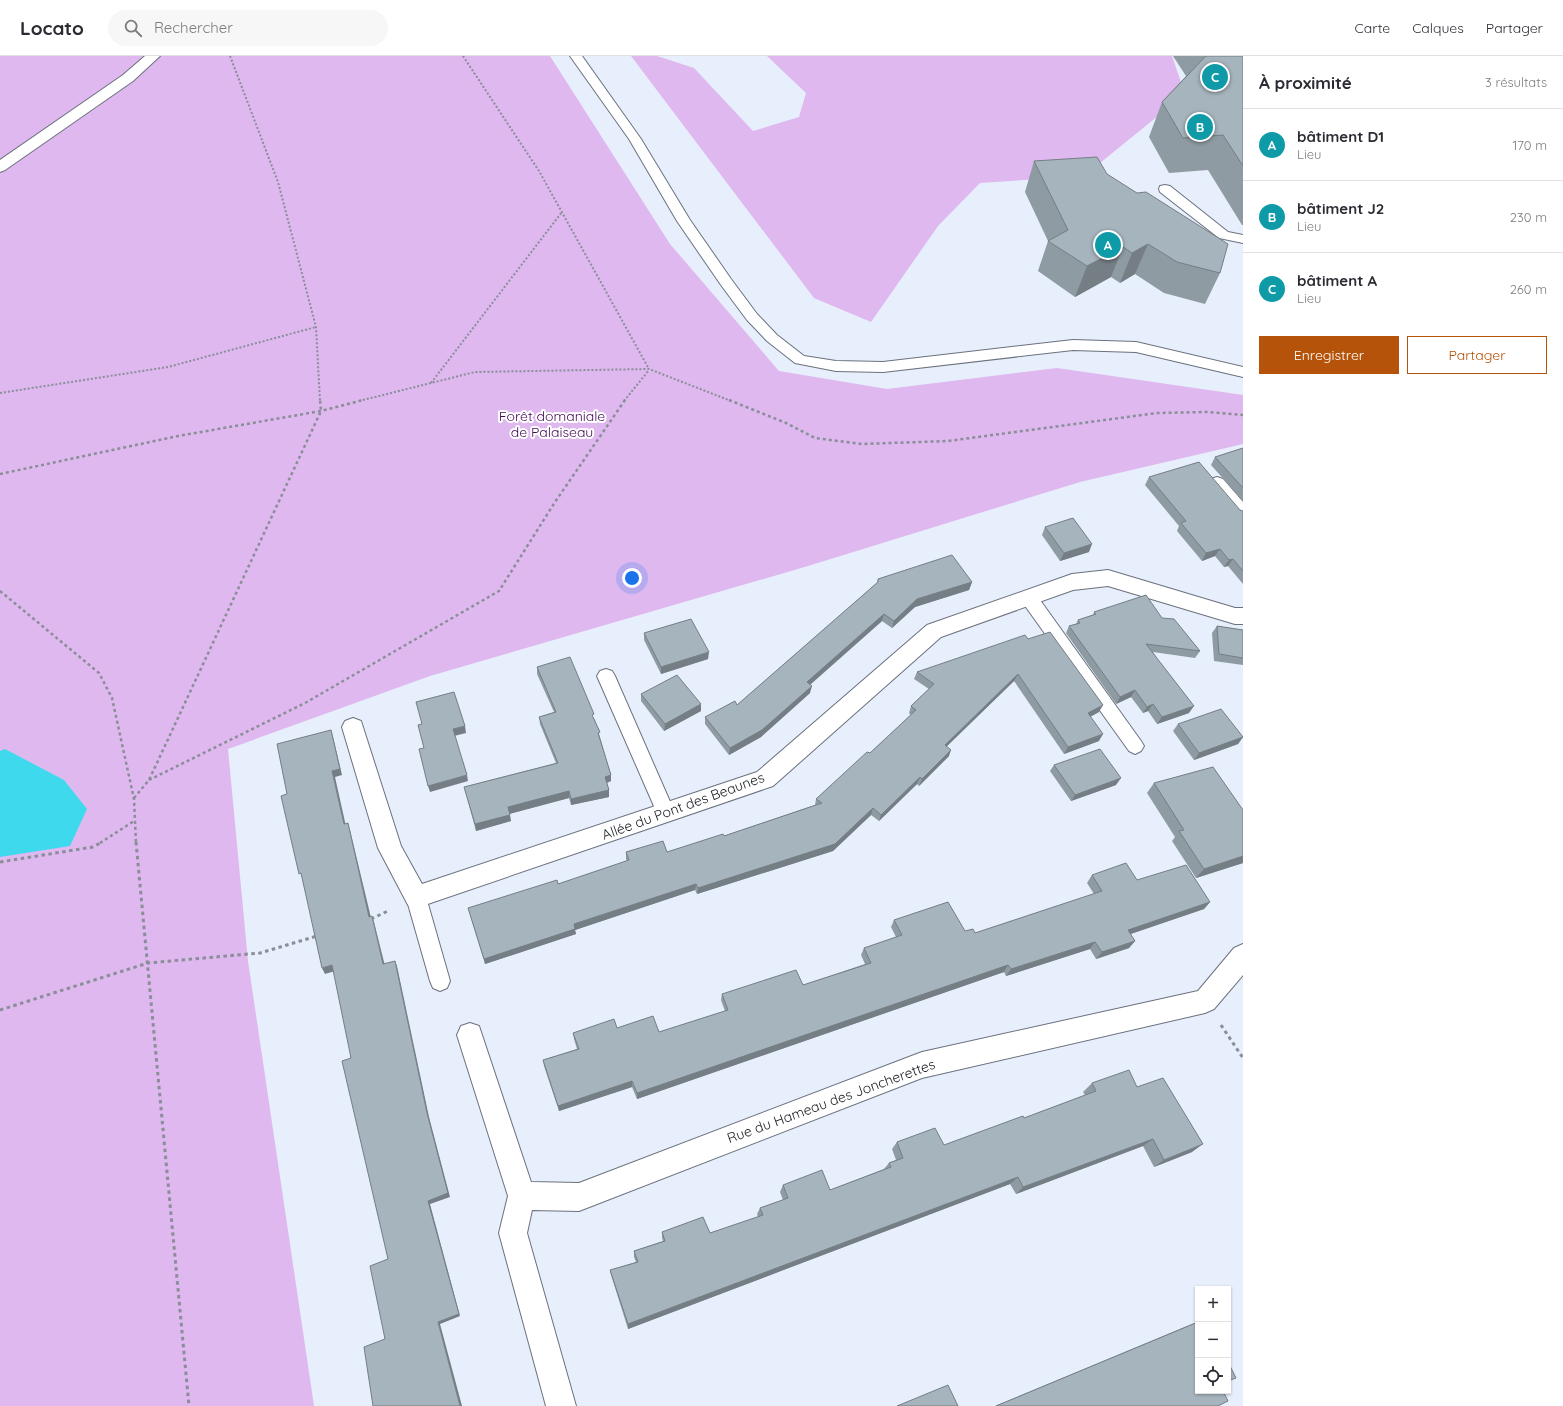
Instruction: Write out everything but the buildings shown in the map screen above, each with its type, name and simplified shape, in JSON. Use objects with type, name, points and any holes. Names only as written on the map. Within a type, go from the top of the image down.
[{"type":"street","points":[[0,167],[128,78],[153,56]]},
{"type":"street","name":"Allée du Pont des Beaunes","points":[[416,897],[765,780],[934,631],[1072,582],[1108,578],[1236,616],[1243,616]]},
{"type":"street","points":[[353,727],[390,848],[416,897]]},
{"type":"street","points":[[1205,1001],[1243,956]]},
{"type":"street","name":"Rue du Hameau des Joncherettes","points":[[522,1196],[579,1197],[922,1065],[1205,1001]]},
{"type":"street","points":[[470,1036],[522,1196],[513,1233],[561,1406]]},
{"type":"lane","points":[[576,56],[635,139],[684,220],[726,282],[752,317],[767,333],[800,360],[836,366],[883,368],[1073,345],[1104,345],[1136,347],[1243,372]]},
{"type":"lane","points":[[1165,189],[1224,235],[1243,239]]},
{"type":"lane","points":[[1209,475],[1243,513]]},
{"type":"lane","points":[[1029,598],[1135,746]]},
{"type":"lane","points":[[606,676],[666,813]]},
{"type":"lane","points":[[416,897],[440,981]]},
{"type":"path","points":[[134,799],[148,780],[321,410],[316,328],[278,182],[230,56]]},
{"type":"path","points":[[462,56],[539,170],[649,369]]},
{"type":"path","points":[[431,383],[562,212]]},
{"type":"path","points":[[0,393],[168,367],[316,328]]},
{"type":"path","points":[[148,780],[305,703],[499,591],[555,502],[623,403],[649,369]]},
{"type":"path","points":[[0,474],[178,436],[321,410],[475,372],[649,369],[786,423],[815,438],[862,444],[948,441],[1158,413],[1207,412],[1243,415]]},
{"type":"path","points":[[0,591],[99,672],[112,698],[134,799],[134,821],[189,1406]]},
{"type":"path","points":[[0,862],[93,847],[134,821]]},
{"type":"path","points":[[364,921],[379,916],[416,897]]},
{"type":"path","points":[[0,1010],[148,963],[260,953],[320,935]]},
{"type":"path","points":[[1205,1001],[1243,1058]]},
{"type":"green space","name":"Forêt domaniale de Palaiseau","points":[[0,56],[550,56],[670,244],[779,371],[887,389],[1057,368],[1243,395],[1243,444],[1080,482],[808,566],[430,676],[228,749],[248,961],[314,1406],[0,1406]]},
{"type":"green space","points":[[631,56],[657,56],[694,68],[753,131],[799,117],[806,93],[767,56],[1172,56],[1185,94],[1084,176],[980,183],[938,226],[871,322],[814,298]]},
{"type":"water","points":[[5,749],[64,780],[87,809],[70,846],[0,857],[0,751]]},
{"type":"place","name":"bâtiment A","points":[[1215,77]]},
{"type":"place","name":"bâtiment J2","points":[[1200,127]]},
{"type":"place","name":"bâtiment D1","points":[[1108,245]]}]
